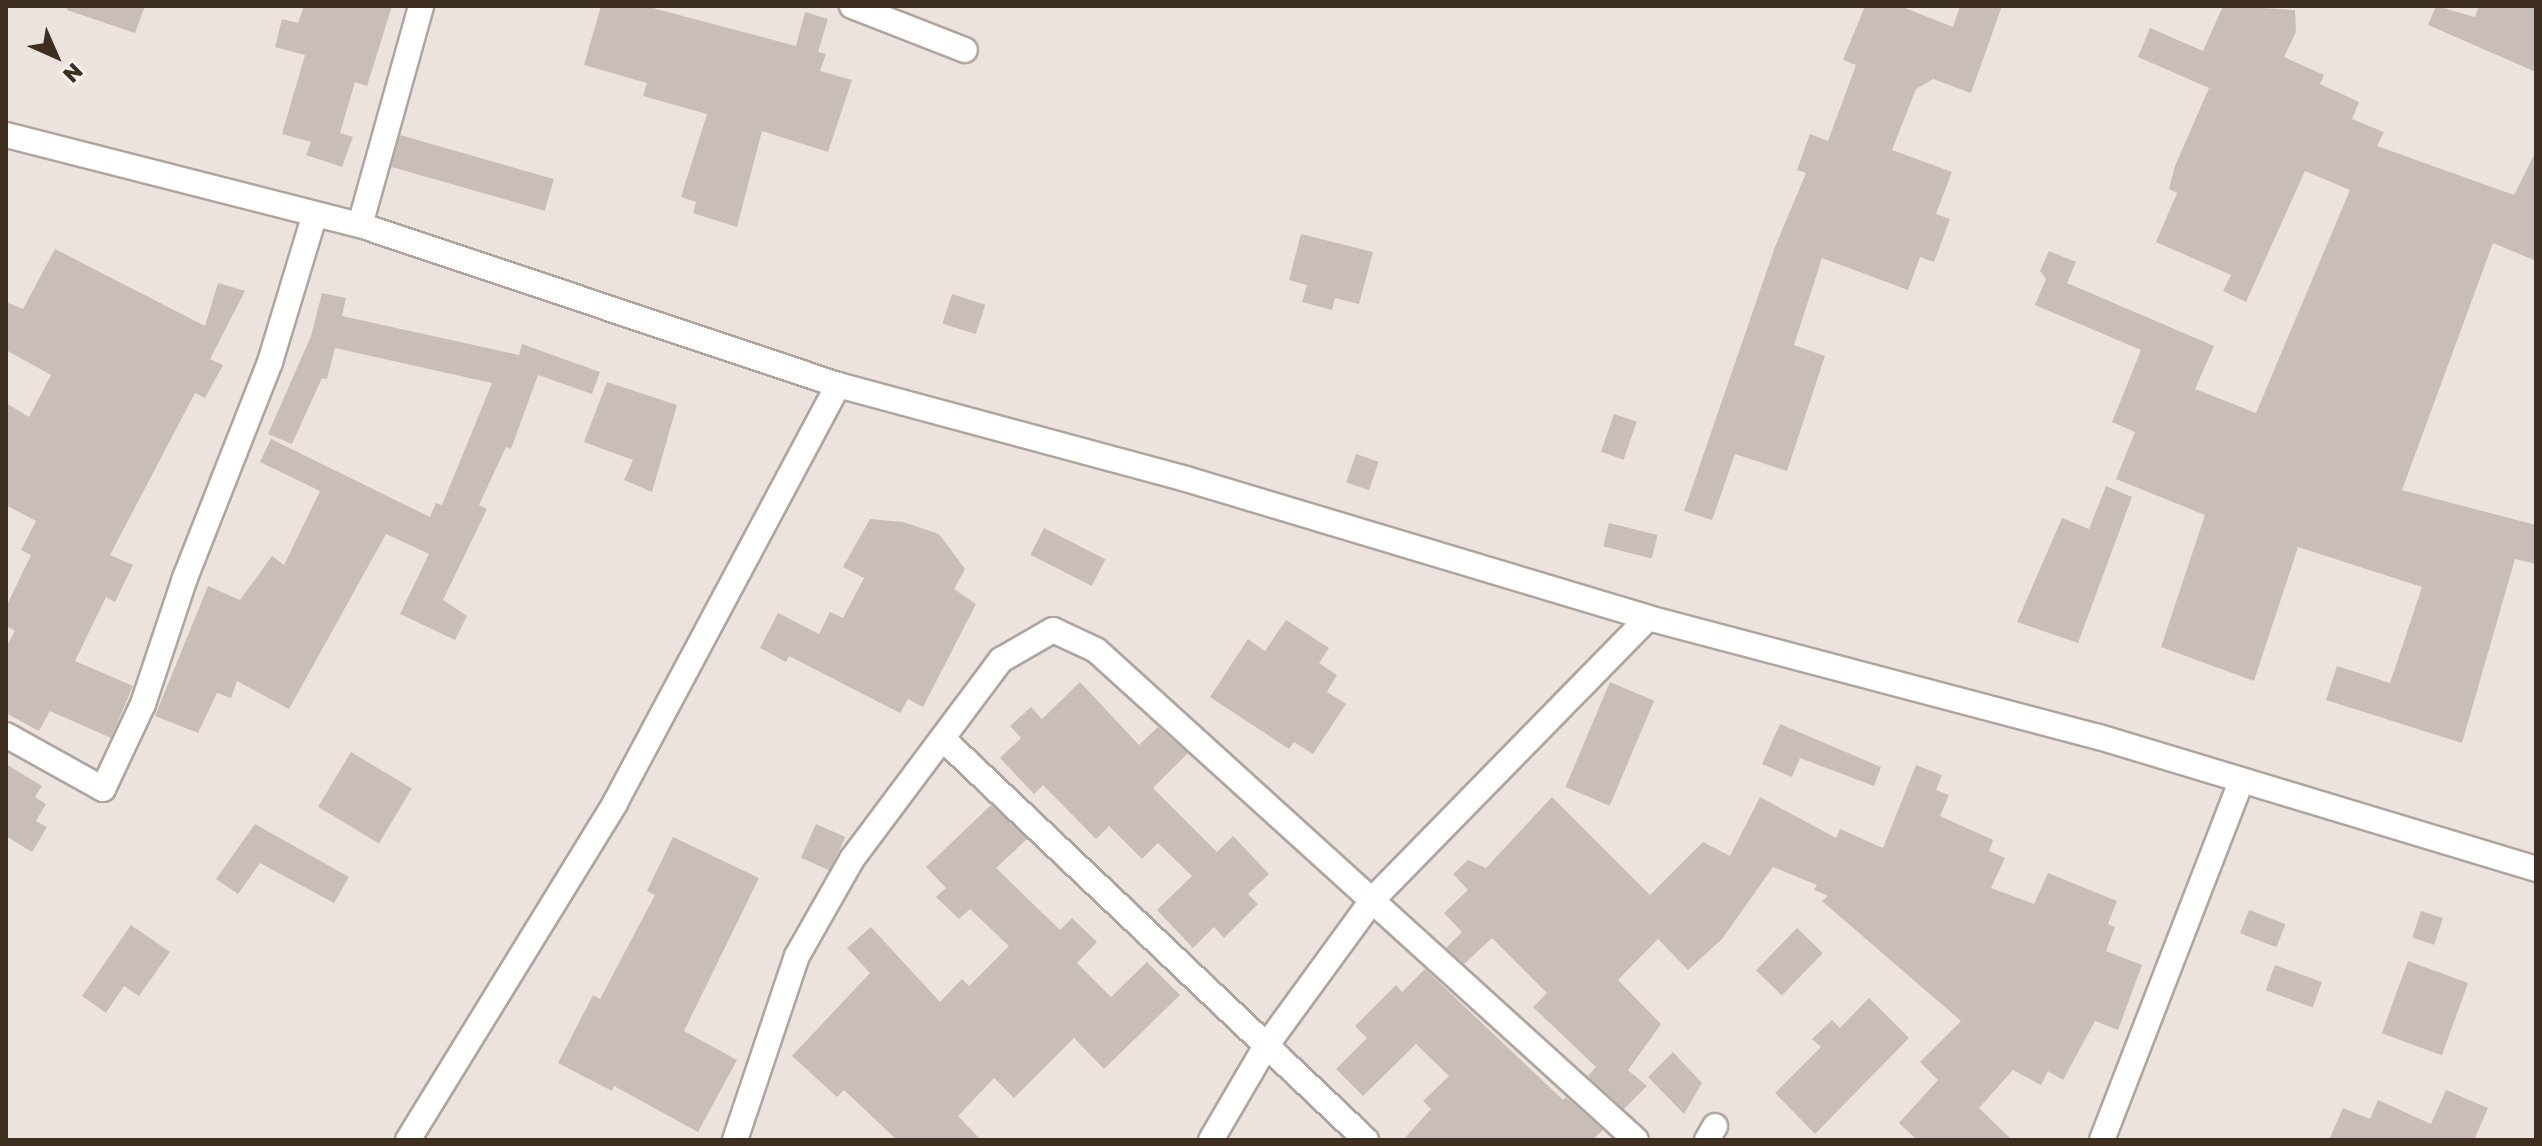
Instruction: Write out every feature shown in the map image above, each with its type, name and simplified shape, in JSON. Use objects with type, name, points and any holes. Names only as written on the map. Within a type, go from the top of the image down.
[{"type":"street","points":[[360,225],[421,6]]},
{"type":"street","points":[[852,6],[965,50]]},
{"type":"street","points":[[6,135],[314,217],[360,225],[838,385],[1186,479],[1648,618],[2099,737],[2536,869]]},
{"type":"street","points":[[6,735],[103,789],[143,704],[185,578],[270,362],[314,217]]},
{"type":"street","points":[[408,1140],[615,803],[838,385]]},
{"type":"street","points":[[1211,1140],[1266,1046],[1374,898],[1648,618]]},
{"type":"street","points":[[735,1140],[797,956],[852,859],[1001,660],[1053,630],[1096,650],[1374,898],[1636,1140]]},
{"type":"street","points":[[943,739],[1366,1140]]},
{"type":"street","points":[[2102,1140],[2241,782]]},
{"type":"building","points":[[68,6],[145,6],[135,33],[67,10]]},
{"type":"building","points":[[304,6],[392,6],[367,86],[355,82],[340,133],[353,137],[342,167],[306,155],[311,142],[282,134],[305,55],[275,47],[282,19],[298,23]]},
{"type":"building","points":[[601,6],[645,6],[796,46],[805,12],[828,19],[818,52],[826,54],[820,71],[852,80],[828,152],[762,131],[737,227],[693,213],[696,202],[681,197],[707,114],[643,96],[647,83],[584,65]]},
{"type":"building","points":[[1865,6],[1900,6],[1953,27],[1960,6],[2002,6],[1971,93],[1933,79],[1916,89],[1892,150],[1952,172],[1936,214],[1950,219],[1934,262],[1920,257],[1908,290],[1822,258],[1794,345],[1825,356],[1787,471],[1735,454],[1712,520],[1684,511],[1775,247],[1806,173],[1797,170],[1810,134],[1828,141],[1856,65],[1843,60]]},
{"type":"building","points":[[2223,6],[2295,10],[2296,32],[2284,57],[2324,75],[2320,84],[2359,102],[2352,119],[2384,132],[2377,146],[2514,195],[2536,151],[2536,261],[2493,243],[2402,490],[2536,525],[2536,564],[2515,559],[2462,743],[2326,700],[2337,666],[2390,683],[2422,587],[2298,547],[2254,681],[2161,647],[2205,515],[2116,479],[2135,432],[2112,422],[2141,350],[2035,305],[2046,279],[2040,271],[2049,251],[2076,262],[2067,283],[2214,346],[2195,389],[2256,413],[2350,190],[2305,171],[2246,302],[2223,291],[2231,275],[2156,242],[2177,193],[2169,189],[2175,166],[2209,88],[2138,57],[2150,28],[2203,51]]},
{"type":"building","points":[[2436,6],[2475,17],[2479,6],[2536,6],[2536,72],[2428,25]]},
{"type":"building","points":[[400,135],[554,179],[545,211],[391,167]]},
{"type":"building","points":[[1301,234],[1373,252],[1359,304],[1335,298],[1332,310],[1302,302],[1307,285],[1289,280]]},
{"type":"building","points":[[55,249],[205,326],[218,283],[245,291],[210,359],[223,365],[205,398],[195,393],[110,555],[133,565],[115,602],[106,597],[75,661],[133,686],[111,738],[50,711],[39,731],[6,713],[6,647],[15,631],[6,626],[6,607],[31,555],[21,550],[36,521],[6,505],[6,403],[29,417],[51,375],[6,350],[6,302],[23,309]]},
{"type":"building","points":[[322,293],[346,298],[342,316],[519,355],[522,344],[600,372],[592,394],[538,375],[511,449],[506,447],[479,505],[487,509],[443,600],[467,616],[455,640],[400,614],[429,554],[386,534],[289,709],[237,681],[231,698],[217,693],[198,733],[155,716],[208,586],[240,600],[272,556],[284,565],[320,491],[260,462],[271,439],[430,517],[436,503],[442,505],[492,383],[335,348],[327,379],[322,378],[292,444],[268,434],[311,336]]},
{"type":"building","points":[[952,294],[985,305],[976,334],[942,323]]},
{"type":"building","points":[[607,382],[677,405],[652,492],[624,480],[633,460],[584,442]]},
{"type":"building","points":[[1614,414],[1637,422],[1624,460],[1601,452]]},
{"type":"building","points":[[1356,454],[1379,462],[1369,490],[1346,482]]},
{"type":"building","points":[[2106,486],[2132,497],[2078,643],[2017,622],[2062,518],[2089,529]]},
{"type":"building","points":[[870,519],[903,522],[939,534],[965,569],[954,589],[976,604],[923,707],[908,699],[900,713],[789,656],[786,662],[760,648],[778,613],[819,634],[830,612],[843,618],[864,578],[843,567]]},
{"type":"building","points":[[1609,523],[1658,535],[1652,558],[1603,546]]},
{"type":"building","points":[[1044,528],[1105,559],[1092,586],[1030,555]]},
{"type":"building","points":[[1286,620],[1329,648],[1319,663],[1337,675],[1327,692],[1346,704],[1313,754],[1294,742],[1289,749],[1210,697],[1248,639],[1265,651]]},
{"type":"building","points":[[1080,682],[1139,745],[1158,727],[1188,753],[1153,788],[1217,852],[1233,836],[1269,874],[1248,894],[1258,904],[1224,938],[1214,927],[1193,948],[1157,910],[1192,876],[1158,843],[1142,859],[1109,826],[1096,839],[1043,785],[1034,794],[1000,758],[1021,738],[1010,726],[1031,707],[1042,719]]},
{"type":"building","points":[[1610,682],[1654,701],[1610,806],[1565,787]]},
{"type":"building","points":[[1780,724],[1881,767],[1874,786],[1800,758],[1792,777],[1762,764]]},
{"type":"building","points":[[351,752],[412,789],[379,843],[318,807]]},
{"type":"building","points":[[6,764],[42,786],[35,797],[46,804],[36,821],[47,827],[32,852],[6,836]]},
{"type":"building","points":[[1916,765],[1942,775],[1936,790],[1949,795],[1940,816],[1993,840],[1989,851],[2005,858],[1991,888],[2034,904],[2048,873],[2117,901],[2108,924],[2115,927],[2106,951],[2142,965],[2118,1030],[2095,1021],[2063,1080],[2048,1071],[2041,1085],[2013,1070],[1979,1108],[2012,1140],[1917,1140],[1899,1123],[1938,1080],[1920,1062],[1961,1021],[1822,901],[1828,896],[1814,890],[1817,885],[1773,867],[1722,939],[1688,970],[1658,939],[1618,980],[1661,1024],[1628,1070],[1647,1086],[1624,1109],[1588,1076],[1596,1067],[1533,1007],[1547,993],[1492,938],[1464,964],[1446,948],[1462,932],[1444,913],[1468,890],[1453,874],[1468,860],[1486,868],[1552,797],[1650,895],[1703,842],[1730,856],[1760,797],[1836,838],[1840,829],[1883,848]]},
{"type":"building","points":[[991,805],[1027,839],[996,868],[1060,930],[1072,918],[1097,942],[1077,963],[1111,997],[1147,962],[1180,995],[1104,1069],[1074,1038],[1014,1098],[994,1078],[958,1116],[981,1140],[897,1140],[844,1090],[837,1097],[792,1056],[870,973],[847,948],[871,927],[940,1002],[962,979],[969,986],[1009,946],[970,909],[959,919],[936,897],[946,888],[926,867]]},
{"type":"building","points":[[255,824],[349,877],[334,903],[260,863],[238,894],[216,879]]},
{"type":"building","points":[[816,824],[845,837],[830,871],[801,858]]},
{"type":"building","points":[[673,837],[759,878],[684,1031],[737,1060],[698,1132],[614,1086],[612,1091],[558,1063],[593,995],[600,999],[655,895],[647,891]]},
{"type":"building","points":[[2249,910],[2285,924],[2276,947],[2240,933]]},
{"type":"building","points":[[2421,911],[2443,918],[2434,945],[2412,938]]},
{"type":"building","points":[[131,925],[170,952],[139,996],[124,986],[106,1013],[82,996]]},
{"type":"building","points":[[1797,928],[1823,953],[1782,995],[1756,970]]},
{"type":"building","points":[[2408,961],[2468,983],[2442,1055],[2382,1033]]},
{"type":"building","points":[[2275,965],[2322,982],[2313,1007],[2266,990]]},
{"type":"building","points":[[1425,969],[1563,1100],[1566,1097],[1603,1130],[1592,1140],[1403,1140],[1431,1109],[1423,1101],[1449,1076],[1416,1044],[1363,1096],[1336,1069],[1367,1038],[1355,1026],[1396,985],[1402,992]]},
{"type":"building","points":[[1869,998],[1909,1038],[1815,1134],[1775,1093],[1821,1047],[1812,1039],[1832,1020],[1840,1028]]},
{"type":"building","points":[[1673,1052],[1702,1083],[1684,1114],[1648,1077]]},
{"type":"building","points":[[2446,1090],[2488,1108],[2474,1140],[2329,1140],[2343,1108],[2370,1119],[2378,1100],[2431,1124]]}]
